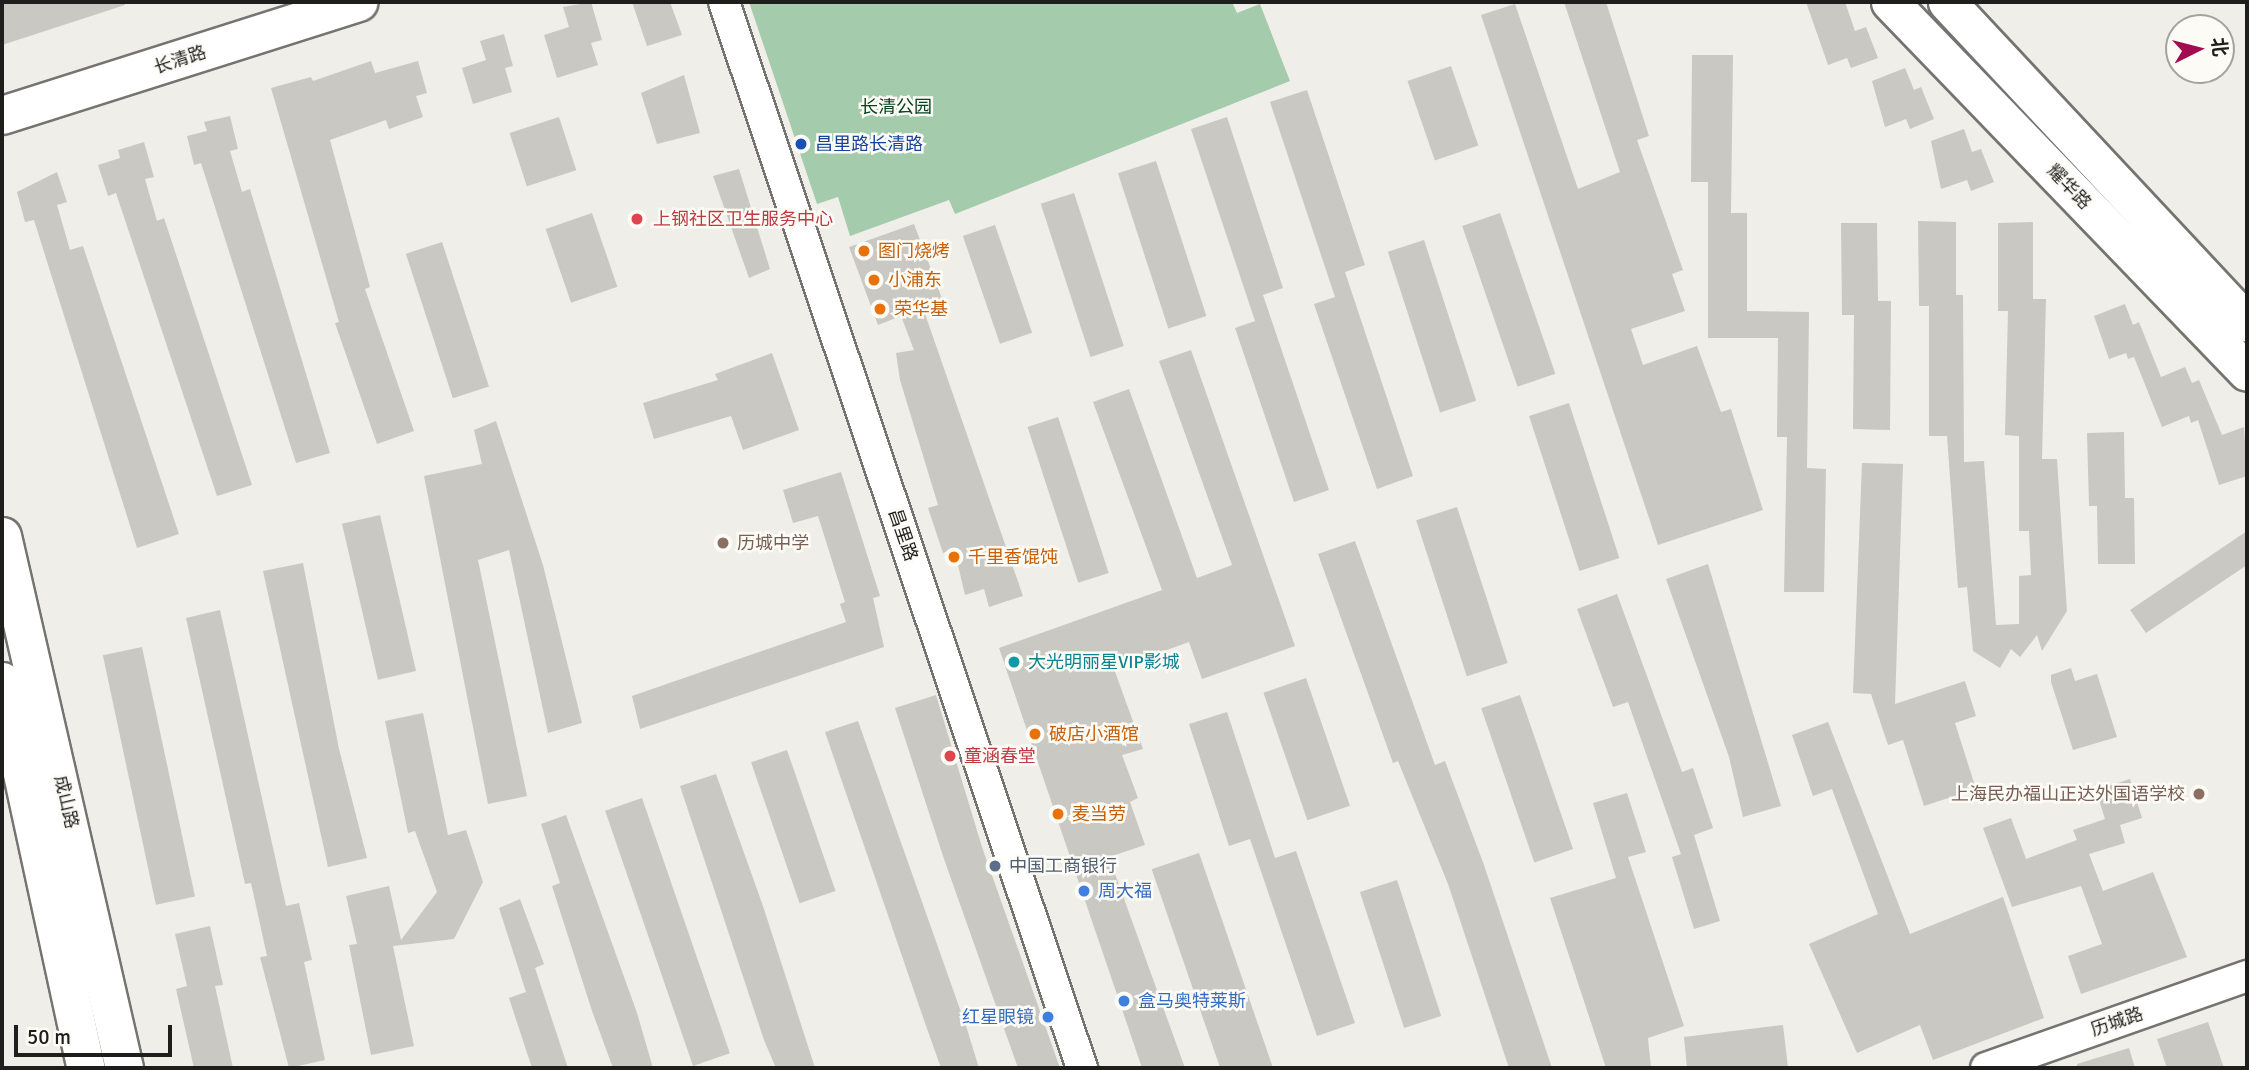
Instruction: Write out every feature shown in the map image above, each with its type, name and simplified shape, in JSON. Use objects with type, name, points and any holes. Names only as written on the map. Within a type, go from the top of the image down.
[{"type":"main road","name":"长清路","points":[[2,115],[358,2]]},
{"type":"main road","name":"耀华路","points":[[1890,2],[2247,372]]},
{"type":"main road","name":"耀华路","points":[[1947,2],[2247,323]]},
{"type":"main road","name":"成山路","points":[[2,536],[124,1068]]},
{"type":"main road","name":"成山路","points":[[2,681],[86,1068]]},
{"type":"street","name":"昌里路","points":[[724,2],[1082,1068]]},
{"type":"street","name":"历城路","points":[[1986,1068],[2247,976]]},
{"type":"green space","name":"长清公园","points":[[749,2],[1232,2],[1237,13],[1260,4],[1290,81],[955,214],[949,200],[850,236],[838,197],[817,204]]},
{"type":"building","points":[[2,2],[124,2],[125,5],[2,45]]},
{"type":"building","points":[[591,2],[602,40],[591,43],[598,65],[557,78],[544,35],[569,27],[563,7]]},
{"type":"building","points":[[632,2],[670,2],[682,35],[647,46]]},
{"type":"building","points":[[1564,2],[1606,2],[1649,136],[1637,140],[1683,270],[1672,274],[1685,311],[1631,329],[1643,365],[1697,346],[1721,412],[1731,409],[1763,510],[1658,545],[1481,15],[1515,4],[1578,189],[1620,172]]},
{"type":"building","points":[[1806,2],[1845,2],[1855,31],[1866,27],[1878,58],[1851,68],[1847,58],[1828,65]]},
{"type":"building","points":[[504,34],[513,66],[505,68],[512,92],[473,104],[462,68],[486,60],[480,41]]},
{"type":"building","points":[[1692,55],[1733,55],[1731,213],[1747,213],[1747,311],[1809,312],[1807,468],[1826,469],[1824,592],[1784,592],[1787,437],[1777,437],[1778,338],[1708,338],[1708,182],[1691,182]]},
{"type":"building","points":[[371,61],[375,73],[418,61],[427,93],[416,96],[423,117],[389,129],[386,120],[330,140],[370,287],[365,289],[414,431],[377,444],[335,323],[339,322],[271,88],[311,77],[313,81]]},
{"type":"building","points":[[1451,66],[1478,145],[1435,160],[1408,81]]},
{"type":"building","points":[[1905,68],[1914,90],[1921,87],[1934,119],[1910,129],[1906,119],[1885,127],[1872,81]]},
{"type":"building","points":[[684,75],[700,133],[657,144],[641,93]]},
{"type":"building","points":[[1307,90],[1365,265],[1345,272],[1413,476],[1377,489],[1314,304],[1335,297],[1270,102]]},
{"type":"building","points":[[230,116],[238,149],[230,151],[242,192],[250,189],[330,453],[296,463],[201,163],[194,165],[187,136],[207,131],[204,122]]},
{"type":"building","points":[[559,117],[576,170],[527,186],[510,133]]},
{"type":"building","points":[[1227,117],[1283,288],[1263,295],[1329,490],[1294,502],[1235,328],[1255,321],[1191,129]]},
{"type":"building","points":[[1964,129],[1972,152],[1981,149],[1994,182],[1971,191],[1967,180],[1941,189],[1931,141]]},
{"type":"building","points":[[144,142],[154,177],[145,179],[157,221],[164,218],[252,485],[217,496],[116,193],[108,196],[98,165],[120,158],[118,150]]},
{"type":"building","points":[[1156,161],[1206,316],[1168,328],[1118,173]]},
{"type":"building","points":[[739,169],[770,269],[749,278],[713,176]]},
{"type":"building","points":[[57,172],[67,202],[57,205],[70,250],[83,246],[179,534],[137,548],[34,220],[25,222],[17,192]]},
{"type":"building","points":[[1074,193],[1124,346],[1090,357],[1041,204]]},
{"type":"building","points":[[592,213],[617,287],[571,303],[546,229]]},
{"type":"building","points":[[1500,213],[1555,374],[1518,387],[1462,226]]},
{"type":"building","points":[[1918,221],[1956,222],[1956,295],[1963,295],[1964,462],[1984,461],[1996,625],[2019,624],[2019,576],[2031,575],[2029,531],[2019,531],[2019,436],[2005,435],[2008,311],[1998,311],[1998,223],[2033,222],[2033,299],[2046,299],[2042,459],[2057,459],[2067,611],[2042,651],[2037,635],[2020,657],[2011,649],[2000,668],[1973,651],[1967,587],[1958,588],[1947,436],[1929,436],[1929,306],[1919,306]]},
{"type":"building","points":[[1841,223],[1877,223],[1878,301],[1891,301],[1890,430],[1853,429],[1854,315],[1842,315]]},
{"type":"building","points":[[914,224],[943,301],[923,308],[1023,596],[989,607],[984,589],[965,595],[954,548],[943,553],[928,508],[938,505],[900,380],[896,353],[914,350],[901,316],[878,325],[849,247]]},
{"type":"building","points":[[995,225],[1032,333],[1000,344],[963,236]]},
{"type":"building","points":[[1424,240],[1476,401],[1440,412],[1388,252]]},
{"type":"building","points":[[442,242],[489,387],[453,398],[406,254]]},
{"type":"building","points":[[2125,304],[2133,325],[2139,322],[2161,377],[2185,367],[2192,383],[2199,380],[2222,435],[2244,427],[2247,476],[2219,485],[2198,420],[2191,423],[2189,416],[2162,427],[2134,357],[2128,359],[2126,353],[2109,359],[2094,316]]},
{"type":"building","points":[[1191,350],[1295,646],[1202,679],[1189,642],[1114,669],[1143,749],[1122,755],[1138,798],[1130,802],[1145,845],[1109,857],[1185,1068],[1142,1068],[999,648],[1162,590],[1093,402],[1129,389],[1197,578],[1232,565],[1159,361]]},
{"type":"building","points":[[772,353],[799,430],[743,450],[731,416],[654,439],[643,403],[718,380],[715,374]]},
{"type":"building","points":[[1569,403],[1619,558],[1579,571],[1529,416]]},
{"type":"building","points":[[1058,417],[1109,573],[1078,583],[1028,427]]},
{"type":"building","points":[[496,421],[543,565],[582,723],[548,733],[509,550],[478,560],[527,796],[488,804],[424,476],[482,464],[474,430]]},
{"type":"building","points":[[2124,432],[2125,498],[2134,498],[2135,564],[2098,564],[2097,506],[2089,506],[2087,433]]},
{"type":"building","points":[[1862,463],[1903,464],[1895,704],[1965,681],[1976,716],[1955,723],[1976,789],[1924,806],[1903,740],[1888,745],[1871,694],[1853,693]]},
{"type":"building","points":[[841,472],[880,596],[873,598],[884,647],[640,729],[632,696],[846,622],[840,604],[845,602],[818,516],[793,523],[783,490]]},
{"type":"building","points":[[1457,507],[1508,663],[1467,676],[1416,520]]},
{"type":"building","points":[[380,515],[416,671],[378,680],[342,524]]},
{"type":"building","points":[[2247,531],[2247,565],[2146,633],[2130,610]]},
{"type":"building","points":[[1355,541],[1435,765],[1445,761],[1484,865],[1552,1068],[1509,1068],[1448,884],[1398,761],[1393,763],[1318,554]]},
{"type":"building","points":[[303,563],[339,749],[367,858],[328,867],[263,571]]},
{"type":"building","points":[[1708,564],[1781,806],[1743,817],[1729,757],[1666,579]]},
{"type":"building","points":[[1617,594],[1682,772],[1693,768],[1713,828],[1694,835],[1720,921],[1694,929],[1672,857],[1681,854],[1628,702],[1613,707],[1577,609]]},
{"type":"building","points":[[220,610],[286,906],[299,903],[312,960],[304,962],[325,1060],[289,1068],[260,957],[267,956],[251,883],[245,884],[186,618]]},
{"type":"building","points":[[142,647],[195,896],[156,905],[103,655]]},
{"type":"building","points":[[2071,668],[2075,681],[2097,674],[2117,737],[2073,750],[2051,682],[2051,675]]},
{"type":"building","points":[[1306,678],[1350,806],[1307,820],[1263,693]]},
{"type":"building","points":[[936,695],[982,847],[1060,1068],[1018,1068],[944,859],[895,708]]},
{"type":"building","points":[[1520,695],[1573,849],[1534,862],[1481,708]]},
{"type":"building","points":[[1227,712],[1275,858],[1296,851],[1355,1023],[1317,1036],[1250,839],[1229,846],[1189,724]]},
{"type":"building","points":[[423,713],[448,835],[466,830],[483,882],[454,939],[393,946],[414,1046],[371,1055],[349,945],[357,944],[346,896],[389,886],[401,940],[437,892],[415,831],[408,833],[385,721]]},
{"type":"building","points":[[858,721],[979,1068],[941,1068],[925,1023],[825,732]]},
{"type":"building","points":[[1828,722],[1910,934],[2003,897],[2044,1018],[1933,1060],[1920,1025],[1857,1053],[1809,944],[1878,914],[1832,789],[1813,796],[1792,735]]},
{"type":"building","points":[[787,750],[836,891],[800,903],[751,762]]},
{"type":"building","points":[[716,774],[764,909],[815,1068],[776,1068],[764,1040],[680,786]]},
{"type":"building","points":[[2130,779],[2142,818],[2120,825],[2125,843],[2089,854],[2103,891],[2153,872],[2187,957],[2081,994],[2068,956],[2102,944],[2081,886],[2012,907],[1983,828],[2011,818],[2026,859],[2077,840],[2073,830],[2105,819],[2096,790]]},
{"type":"building","points":[[1627,793],[1646,852],[1628,857],[1684,1026],[1648,1038],[1651,1068],[1606,1068],[1550,898],[1616,878],[1593,803]]},
{"type":"building","points":[[642,798],[730,1053],[693,1066],[605,811]]},
{"type":"building","points":[[566,815],[637,1013],[653,1068],[613,1068],[592,1011],[552,886],[560,883],[541,824]]},
{"type":"building","points":[[1199,853],[1273,1068],[1220,1068],[1152,869]]},
{"type":"building","points":[[1397,880],[1441,1016],[1404,1028],[1360,892]]},
{"type":"building","points":[[520,899],[544,964],[535,968],[568,1068],[532,1068],[509,998],[526,992],[499,908]]},
{"type":"building","points":[[210,926],[223,985],[215,986],[233,1068],[194,1068],[176,989],[187,986],[175,934]]},
{"type":"building","points":[[2208,1022],[2224,1068],[2167,1068],[2157,1039]]},
{"type":"building","points":[[1783,1025],[1788,1068],[1687,1068],[1684,1037]]},
{"type":"building","points":[[2129,1048],[2135,1068],[2077,1068],[2077,1064]]},
{"type":"place","name":"昌里路长清路","points":[[801,144]]},
{"type":"place","name":"上钢社区卫生服务中心","points":[[637,219]]},
{"type":"place","name":"图门烧烤","points":[[864,251]]},
{"type":"place","name":"小浦东","points":[[874,280]]},
{"type":"place","name":"荣华基","points":[[880,309]]},
{"type":"place","name":"历城中学","points":[[723,543]]},
{"type":"place","name":"千里香馄饨","points":[[954,557]]},
{"type":"place","name":"大光明丽星VIP影城","points":[[1014,662]]},
{"type":"place","name":"破店小酒馆","points":[[1035,734]]},
{"type":"place","name":"童涵春堂","points":[[950,756]]},
{"type":"place","name":"上海民办福山正达外国语学校","points":[[2199,794]]},
{"type":"place","name":"麦当劳","points":[[1058,814]]},
{"type":"place","name":"中国工商银行","points":[[995,866]]},
{"type":"place","name":"周大福","points":[[1084,891]]},
{"type":"place","name":"盒马奥特莱斯","points":[[1124,1001]]},
{"type":"place","name":"红星眼镜","points":[[1048,1017]]}]
